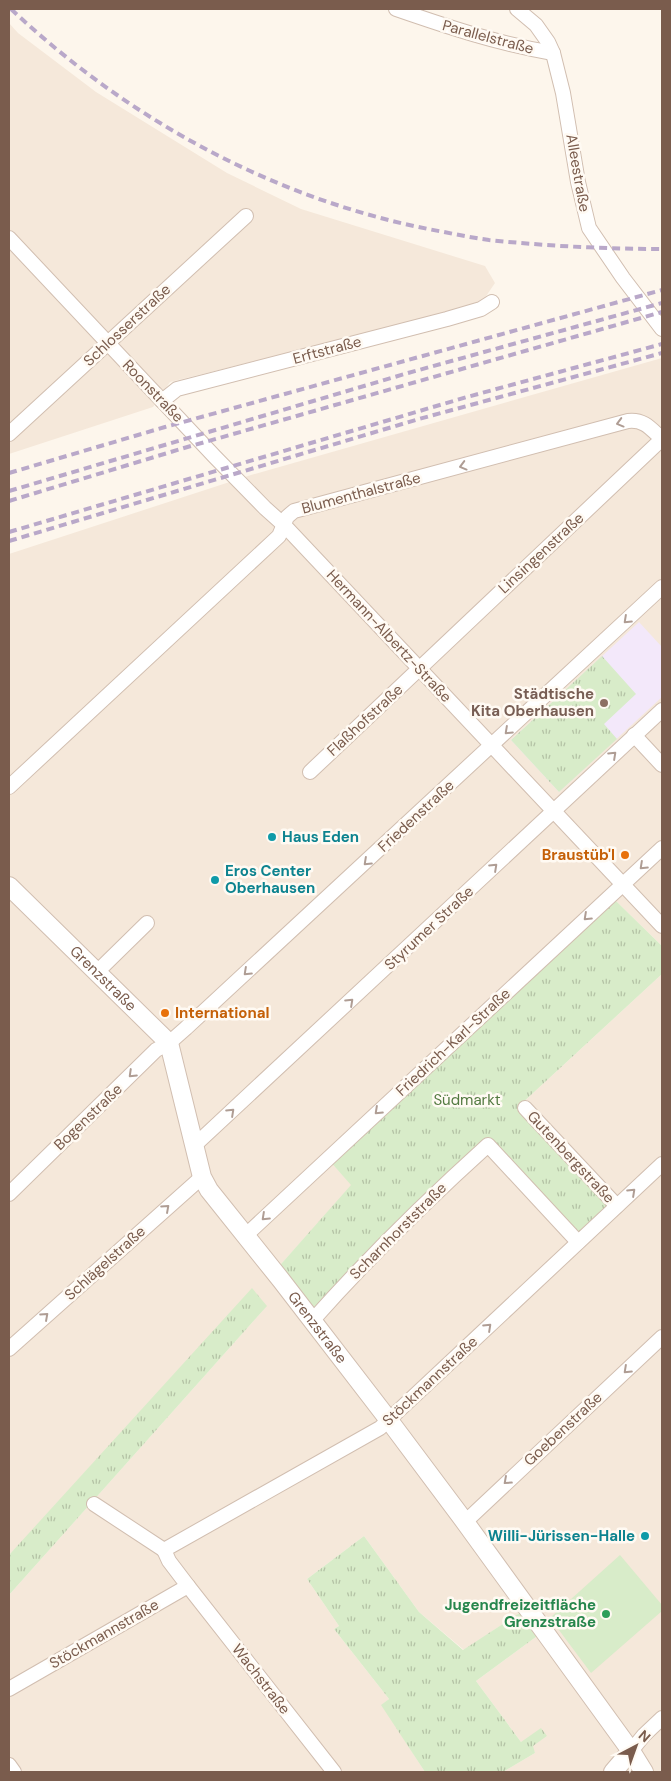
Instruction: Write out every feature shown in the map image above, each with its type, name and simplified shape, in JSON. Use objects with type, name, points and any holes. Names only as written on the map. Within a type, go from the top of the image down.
[{"type":"street","name":"Parallelstraße","points":[[396,9],[473,35],[553,53]]},
{"type":"street","name":"Alleestraße","points":[[517,9],[536,25],[553,53],[563,93],[588,228],[662,329]]},
{"type":"street","name":"Schlosserstraße","points":[[9,434],[246,216]]},
{"type":"street","name":"Roonstraße","points":[[9,238],[215,457]]},
{"type":"street","name":"Erftstraße","points":[[162,401],[178,389],[447,319],[482,309],[492,302]]},
{"type":"street","name":"Blumenthalstraße","points":[[9,787],[279,536],[287,517],[294,511],[628,421],[637,421],[645,424],[662,439]]},
{"type":"street","name":"Linsingenstraße","points":[[420,669],[662,439]]},
{"type":"street","name":"Hermann-Albertz-Straße","points":[[215,457],[265,508],[284,524],[662,926]]},
{"type":"street","name":"Friedenstraße","points":[[170,1043],[662,587]]},
{"type":"street","name":"Flaßhofstraße","points":[[310,772],[420,669]]},
{"type":"street","name":"Styrumer Straße","points":[[195,1145],[662,710]]},
{"type":"street","points":[[634,735],[662,765]]},
{"type":"street","name":"Friedrich-Karl-Straße","points":[[245,1236],[662,848]]},
{"type":"street","name":"Grenzstraße","points":[[9,886],[170,1043],[202,1176],[209,1190],[388,1419],[465,1522],[644,1772]]},
{"type":"street","points":[[97,972],[147,923]]},
{"type":"street","name":"Bogenstraße","points":[[9,1194],[156,1050],[170,1043]]},
{"type":"street","name":"Gutenbergstraße","points":[[525,1108],[617,1206]]},
{"type":"street","name":"Scharnhorststraße","points":[[312,1321],[359,1268],[488,1145],[578,1242]]},
{"type":"street","name":"Stöckmannstraße","points":[[164,1550],[372,1434],[662,1164]]},
{"type":"street","name":"Schlägelstraße","points":[[9,1349],[202,1176]]},
{"type":"street","name":"Goebenstraße","points":[[465,1522],[662,1337]]},
{"type":"street","points":[[94,1504],[164,1550],[169,1561],[188,1586]]},
{"type":"street","name":"Stöckmannstraße","points":[[9,1689],[188,1586]]},
{"type":"street","name":"Wachstraße","points":[[188,1586],[334,1772]]},
{"type":"street","points":[[613,1772],[644,1735],[662,1718]]},
{"type":"street","points":[[9,1765],[14,1772]]},
{"type":"shaded area","points":[[9,23],[18,33],[96,92],[227,173],[301,209],[485,266],[495,283],[480,305],[170,382],[153,407],[9,454]]},
{"type":"shaded area","points":[[662,358],[662,946],[616,901],[328,1159],[352,1185],[274,1272],[519,1106],[662,974],[662,1772],[503,1772],[535,1753],[532,1746],[547,1736],[521,1742],[476,1681],[544,1631],[527,1608],[464,1650],[419,1612],[364,1536],[307,1579],[339,1626],[334,1629],[389,1699],[382,1705],[425,1772],[9,1772],[9,1595],[266,1307],[9,1555],[9,554],[251,475]]},
{"type":"shaded area","name":"Städtische Kita Oberhausen","points":[[639,622],[662,647],[662,697],[559,792],[511,740]]},
{"type":"green space","name":"Städtische Kita Oberhausen","points":[[602,656],[636,694],[604,724],[617,739],[559,792],[511,740]]},
{"type":"green space","name":"Südmarkt","points":[[616,901],[662,946],[662,974],[519,1106],[612,1202],[578,1242],[488,1145],[312,1321],[274,1272],[351,1185],[328,1159]]},
{"type":"green space","points":[[252,1288],[267,1306],[9,1595],[9,1555]]},
{"type":"green space","points":[[364,1536],[419,1612],[463,1650],[527,1608],[544,1631],[476,1681],[521,1742],[541,1728],[547,1736],[533,1746],[535,1753],[503,1772],[425,1772],[381,1705],[389,1699],[334,1629],[339,1626],[307,1579]]},
{"type":"green space","name":"Jugendfreizeitfläche Grenzstraße","points":[[620,1555],[662,1605],[662,1611],[591,1673],[550,1618]]},
{"type":"railway","points":[[11,9],[57,50],[106,87],[158,122],[211,152],[267,178],[324,201],[384,219],[483,239],[576,247],[662,249]]},
{"type":"railway","points":[[9,473],[165,427],[662,290]]},
{"type":"railway","points":[[9,491],[408,373],[662,303]]},
{"type":"railway","points":[[9,501],[184,448],[662,312]]},
{"type":"railway","points":[[9,532],[467,397],[662,344]]},
{"type":"railway","points":[[9,541],[419,419],[662,353]]},
{"type":"place","name":"Städtische Kita Oberhausen","points":[[604,703]]},
{"type":"place","name":"Haus Eden","points":[[272,837]]},
{"type":"place","name":"Braustüb'l","points":[[625,855]]},
{"type":"place","name":"Eros Center Oberhausen","points":[[215,880]]},
{"type":"place","name":"International","points":[[165,1013]]},
{"type":"place","name":"Willi-Jürissen-Halle","points":[[645,1536]]},
{"type":"place","name":"Jugendfreizeitfläche Grenzstraße","points":[[606,1614]]}]
